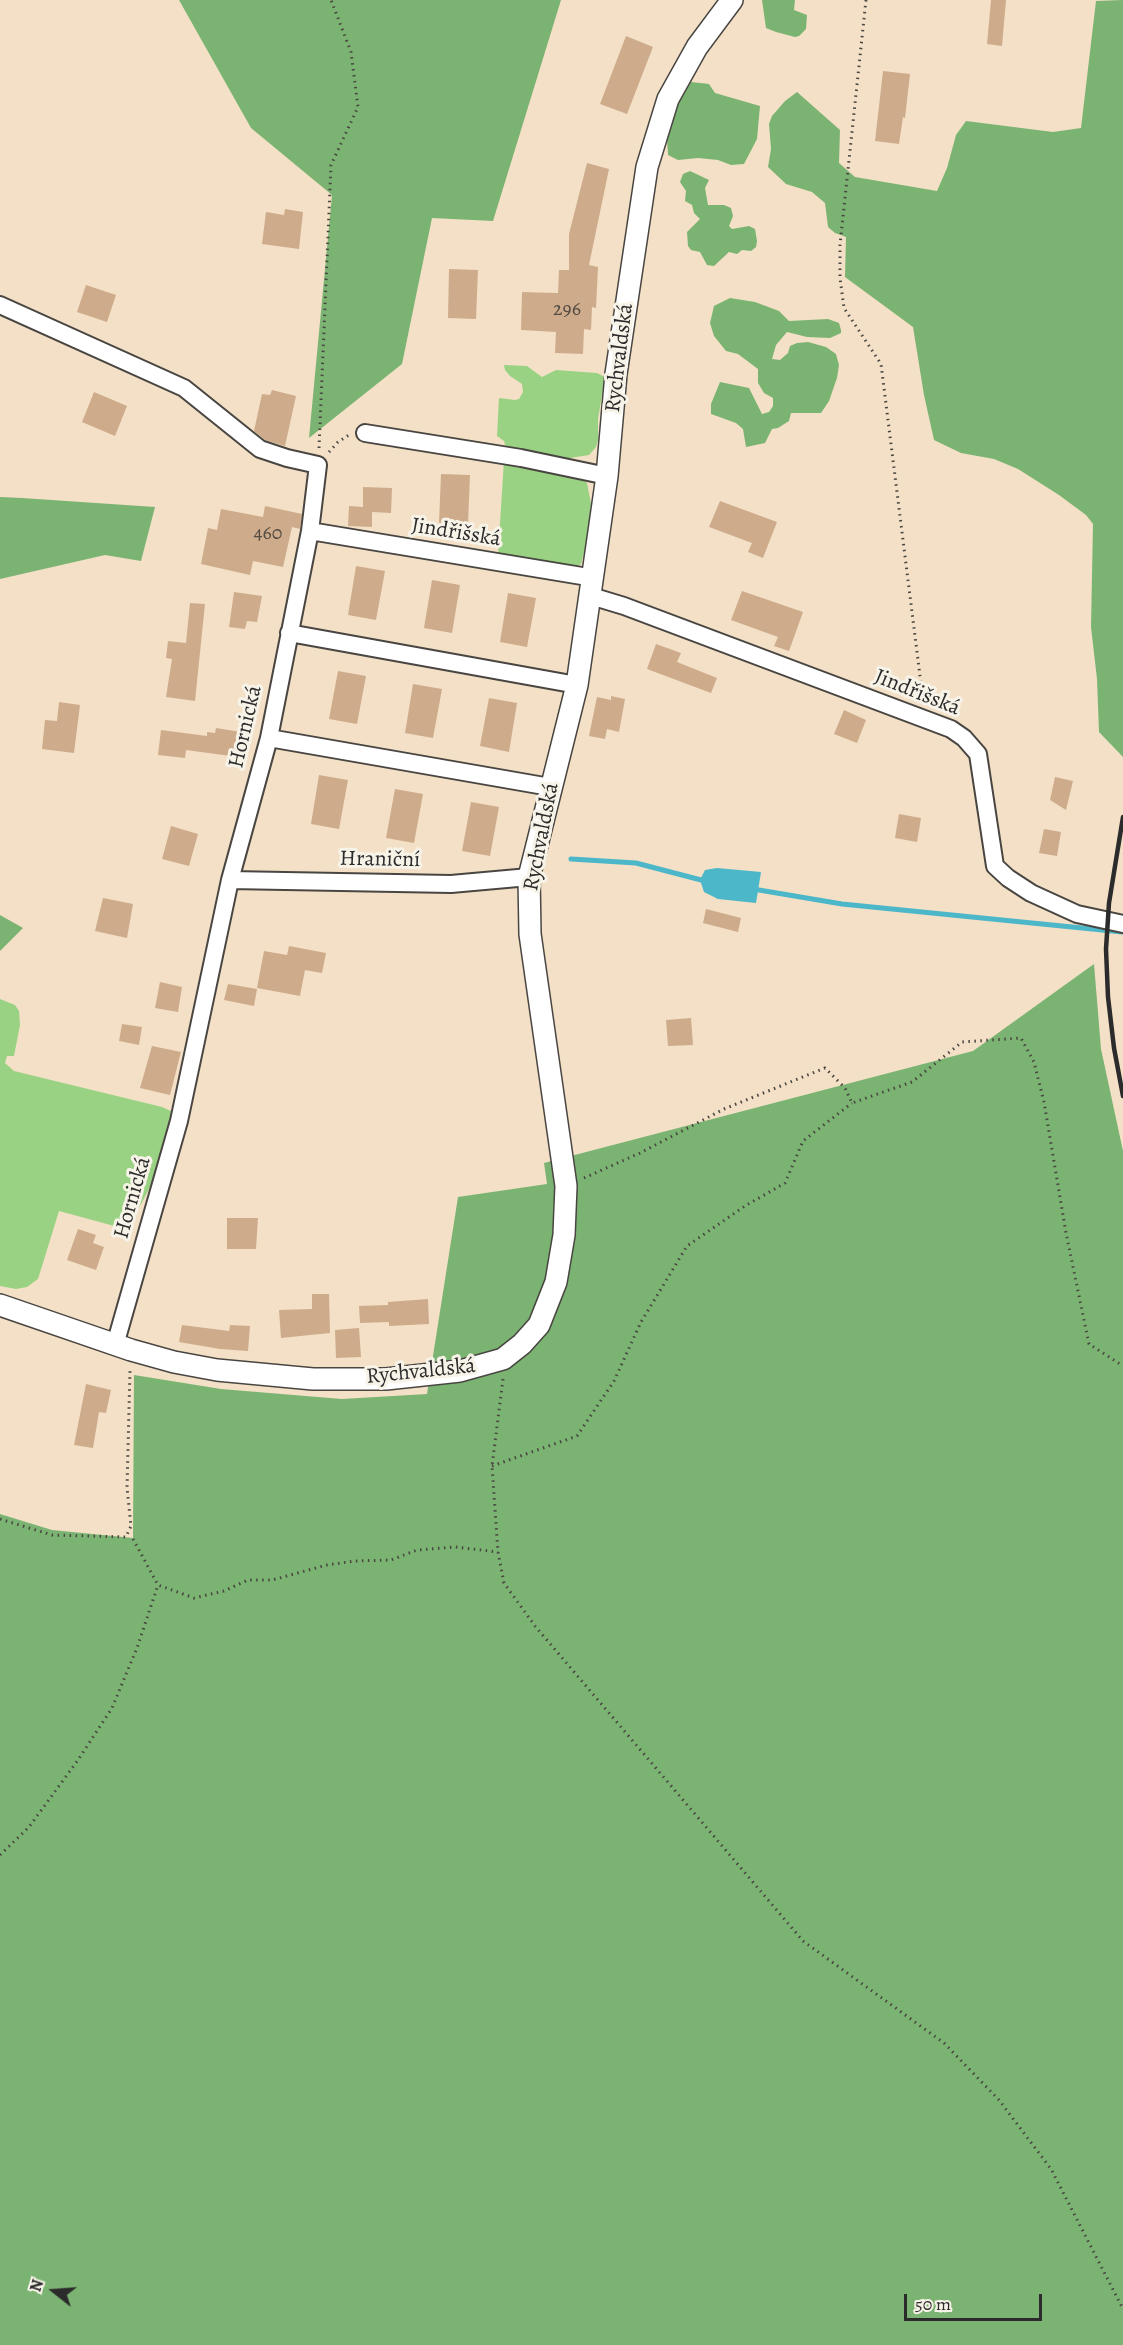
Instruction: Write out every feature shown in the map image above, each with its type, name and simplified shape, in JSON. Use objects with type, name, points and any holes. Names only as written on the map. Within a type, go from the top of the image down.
[{"type":"street","name":"Rychvaldská","points":[[0,1305],[115,1345],[174,1362],[217,1370],[313,1379],[386,1379],[460,1371],[503,1359],[522,1344],[539,1325],[556,1282],[564,1235],[566,1186],[530,934],[530,877],[550,787],[577,686],[607,476],[616,374],[647,167],[668,99],[697,46],[732,0]]},
{"type":"street","points":[[0,306],[184,388],[260,449],[318,465]]},
{"type":"street","points":[[364,433],[521,458],[607,476]]},
{"type":"street","name":"Hornická","points":[[115,1345],[179,1121],[230,880],[269,738],[310,531],[318,465]]},
{"type":"street","name":"Jindřišská","points":[[310,531],[592,587],[624,606],[951,729],[964,738],[978,754],[995,866],[1030,893],[1077,914],[1123,924]]},
{"type":"street","points":[[289,633],[577,686]]},
{"type":"street","points":[[269,738],[550,787]]},
{"type":"street","name":"Hraniční","points":[[230,880],[451,884],[530,877]]},
{"type":"path","points":[[318,465],[331,165],[358,107],[351,52],[331,0]]},
{"type":"path","points":[[866,0],[840,244],[840,278],[844,308],[881,364],[921,694],[927,719]]},
{"type":"path","points":[[318,465],[338,442],[352,433],[364,433]]},
{"type":"path","points":[[492,1466],[578,1436],[614,1381],[641,1322],[687,1246],[745,1206],[785,1183],[803,1141],[852,1103],[912,1082],[962,1042],[1021,1038],[1034,1062],[1044,1102],[1066,1233],[1089,1344],[1123,1366]]},
{"type":"path","points":[[566,1186],[640,1154],[724,1109],[825,1068],[845,1088],[852,1103]]},
{"type":"path","points":[[503,1359],[504,1388],[492,1466],[498,1552],[504,1583],[535,1626],[803,1941],[944,2043],[999,2100],[1051,2169],[1123,2309]]},
{"type":"path","points":[[0,1519],[52,1535],[126,1537],[131,1526],[127,1488],[130,1387]]},
{"type":"path","points":[[133,1539],[158,1585],[194,1598],[224,1591],[248,1581],[272,1580],[327,1565],[355,1561],[391,1560],[417,1550],[455,1546],[498,1552]]},
{"type":"path","points":[[0,1855],[29,1827],[78,1760],[112,1708],[137,1648],[158,1585]]},
{"type":"green space","points":[[179,0],[561,0],[493,221],[432,218],[402,364],[309,438],[332,195],[251,128]]},
{"type":"green space","points":[[762,0],[795,0],[794,10],[807,15],[806,29],[795,37],[766,28]]},
{"type":"green space","points":[[1123,0],[1123,757],[1099,732],[1097,679],[1091,627],[1093,524],[1086,515],[1059,495],[1018,469],[994,459],[961,453],[934,440],[913,327],[845,277],[846,237],[835,233],[828,227],[825,203],[812,192],[786,184],[768,167],[771,149],[769,124],[772,116],[785,101],[797,92],[840,130],[839,163],[855,177],[937,191],[947,168],[956,135],[966,121],[1053,132],[1081,128],[1096,1]]},
{"type":"green space","points":[[691,82],[709,84],[715,93],[760,106],[757,139],[744,164],[731,165],[718,160],[698,158],[678,160],[668,155],[667,139],[671,119],[677,101]]},
{"type":"green space","points":[[690,171],[709,180],[705,188],[708,205],[724,205],[731,208],[733,216],[729,226],[732,229],[749,226],[755,229],[756,247],[751,251],[742,250],[737,254],[729,252],[714,266],[707,265],[700,252],[691,250],[688,246],[687,232],[700,219],[694,213],[692,205],[685,201],[686,191],[680,182],[683,174]]},
{"type":"green space","points":[[730,298],[755,302],[779,311],[789,321],[828,319],[839,323],[841,330],[841,333],[830,338],[807,337],[787,332],[776,345],[772,359],[780,360],[788,353],[790,346],[797,343],[808,342],[826,347],[836,354],[839,365],[837,378],[829,401],[821,413],[791,413],[789,421],[772,429],[765,443],[746,447],[743,429],[736,423],[711,414],[711,404],[720,382],[749,388],[762,414],[769,412],[773,406],[773,398],[764,393],[758,383],[758,369],[738,354],[726,351],[714,336],[710,323],[714,306]]},
{"type":"green space","points":[[504,365],[527,366],[542,377],[556,370],[597,373],[605,377],[598,419],[598,440],[596,447],[589,455],[564,459],[506,448],[504,441],[497,436],[499,398],[519,399],[523,392],[522,384],[510,376]]},
{"type":"green space","points":[[504,460],[582,479],[587,483],[591,504],[586,545],[581,564],[564,568],[524,557],[498,555]]},
{"type":"green space","points":[[0,497],[155,507],[141,561],[105,555],[0,579]]},
{"type":"green space","points":[[0,915],[23,928],[0,951]]},
{"type":"green space","points":[[1094,964],[1101,1049],[1123,1151],[1123,2345],[0,2345],[0,1514],[52,1530],[133,1538],[134,1375],[221,1389],[342,1399],[427,1394],[458,1197],[547,1184],[544,1163],[973,1051]]},
{"type":"green space","points":[[0,999],[15,1005],[19,1011],[20,1025],[14,1056],[7,1056],[5,1063],[14,1071],[171,1111],[155,1178],[134,1217],[125,1227],[118,1227],[59,1211],[38,1279],[27,1287],[16,1289],[0,1286]]},
{"type":"water","points":[[717,868],[761,872],[756,903],[718,899],[704,892],[700,880],[705,870]]},
{"type":"building","points":[[991,0],[1006,0],[1002,46],[987,44]]},
{"type":"building","points":[[626,36],[653,47],[627,114],[600,104]]},
{"type":"building","points":[[883,71],[910,74],[905,118],[903,117],[899,144],[875,141]]},
{"type":"building","points":[[587,163],[609,169],[589,265],[598,267],[596,308],[592,307],[591,330],[584,329],[583,354],[555,353],[556,332],[521,330],[522,292],[558,293],[559,270],[569,270],[569,234]]},
{"type":"building","points":[[285,209],[303,212],[299,249],[262,244],[266,212],[284,215]]},
{"type":"building","points":[[449,269],[478,270],[476,319],[448,318]]},
{"type":"building","points":[[86,285],[116,295],[107,322],[77,312]]},
{"type":"building","points":[[272,390],[296,396],[285,446],[265,440],[254,431],[262,394],[270,395]]},
{"type":"building","points":[[94,392],[127,406],[115,436],[82,422]]},
{"type":"building","points":[[441,474],[470,475],[468,524],[439,523]]},
{"type":"building","points":[[363,487],[392,488],[391,513],[372,512],[372,527],[348,526],[349,506],[363,507]]},
{"type":"building","points":[[720,501],[777,522],[763,558],[748,552],[752,543],[709,527]]},
{"type":"building","points":[[265,506],[302,514],[300,529],[292,527],[283,567],[253,561],[250,575],[201,564],[208,528],[217,530],[221,509],[263,517]]},
{"type":"building","points":[[356,566],[385,571],[376,620],[348,615]]},
{"type":"building","points":[[432,580],[460,585],[452,633],[424,628]]},
{"type":"building","points":[[742,591],[803,612],[789,651],[774,646],[778,637],[731,620]]},
{"type":"building","points":[[234,592],[262,596],[257,622],[247,621],[245,629],[229,627]]},
{"type":"building","points":[[508,593],[536,598],[527,647],[500,642]]},
{"type":"building","points":[[190,603],[205,604],[195,701],[166,697],[172,659],[166,658],[168,641],[186,643]]},
{"type":"building","points":[[656,644],[681,653],[677,662],[717,678],[711,693],[647,669]]},
{"type":"building","points":[[338,671],[366,676],[357,724],[329,719]]},
{"type":"building","points":[[413,684],[442,689],[433,738],[405,733]]},
{"type":"building","points":[[611,696],[625,699],[619,732],[607,729],[605,739],[589,736],[597,697],[611,700]]},
{"type":"building","points":[[489,698],[517,703],[509,752],[480,746]]},
{"type":"building","points":[[59,702],[80,705],[74,753],[42,749],[45,720],[57,721]]},
{"type":"building","points":[[844,710],[866,720],[857,743],[834,734]]},
{"type":"building","points":[[216,728],[241,732],[238,757],[186,750],[185,758],[158,755],[161,730],[207,736],[207,732],[215,733]]},
{"type":"building","points":[[319,775],[348,780],[339,829],[311,824]]},
{"type":"building","points":[[1055,777],[1073,781],[1066,810],[1050,800]]},
{"type":"building","points":[[395,789],[423,794],[414,843],[386,838]]},
{"type":"building","points":[[471,802],[499,807],[490,856],[462,851]]},
{"type":"building","points":[[899,814],[921,818],[917,842],[895,838]]},
{"type":"building","points":[[171,826],[198,834],[189,866],[162,859]]},
{"type":"building","points":[[1044,829],[1061,832],[1057,856],[1039,853]]},
{"type":"building","points":[[103,898],[133,904],[127,938],[95,931]]},
{"type":"building","points":[[706,909],[741,918],[738,932],[703,923]]},
{"type":"building","points":[[289,946],[326,953],[322,973],[305,970],[300,996],[257,988],[264,951],[287,955]]},
{"type":"building","points":[[160,982],[182,987],[178,1012],[155,1008]]},
{"type":"building","points":[[228,984],[257,989],[254,1006],[224,1000]]},
{"type":"building","points":[[691,1018],[693,1045],[668,1046],[666,1020]]},
{"type":"building","points":[[122,1024],[142,1027],[139,1045],[119,1041]]},
{"type":"building","points":[[152,1046],[181,1052],[170,1095],[140,1088]]},
{"type":"building","points":[[227,1218],[258,1218],[256,1249],[227,1249]]},
{"type":"building","points":[[78,1229],[96,1235],[93,1243],[104,1247],[96,1270],[67,1260]]},
{"type":"building","points":[[312,1294],[329,1294],[330,1333],[281,1338],[279,1310],[312,1309]]},
{"type":"building","points":[[428,1299],[429,1324],[389,1326],[389,1322],[360,1323],[359,1306],[388,1305],[388,1302]]},
{"type":"building","points":[[182,1325],[229,1331],[230,1325],[250,1326],[248,1351],[179,1342]]},
{"type":"building","points":[[359,1328],[361,1357],[336,1358],[335,1330]]},
{"type":"building","points":[[86,1384],[111,1390],[106,1413],[99,1412],[93,1448],[74,1445]]},
{"type":"waterway","points":[[571,859],[636,863],[705,881]]},
{"type":"waterway","points":[[753,889],[842,904],[1122,932]]},
{"type":"railway","points":[[1123,817],[1109,903],[1106,949],[1108,997],[1123,1096]]}]
